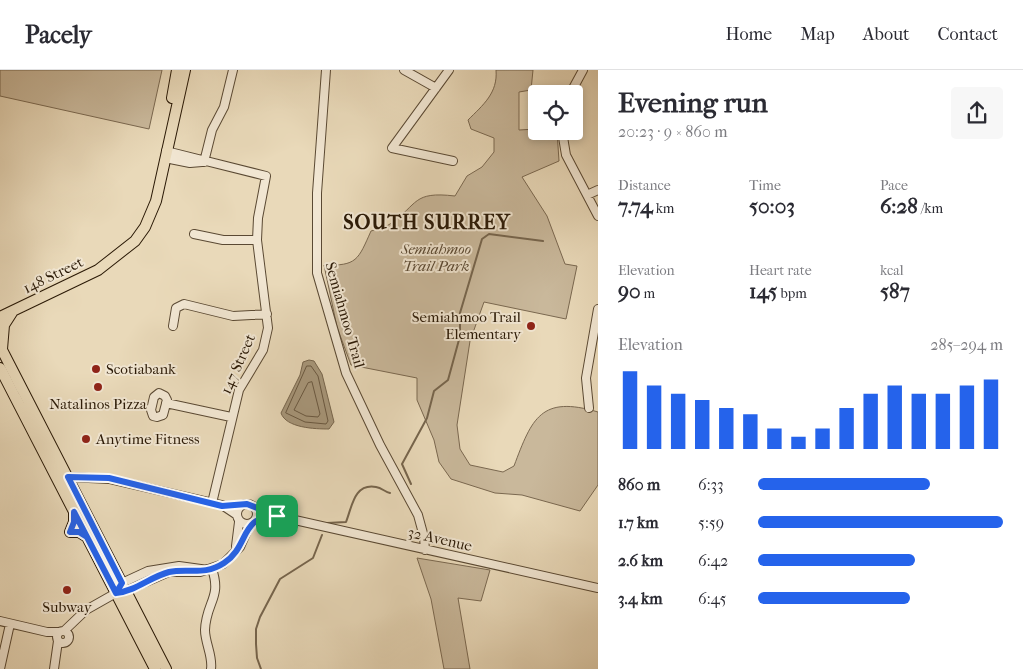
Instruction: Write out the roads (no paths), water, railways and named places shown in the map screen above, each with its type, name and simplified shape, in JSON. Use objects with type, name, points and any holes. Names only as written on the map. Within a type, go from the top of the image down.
[{"type":"main road","name":"148 Street","points":[[166,155],[165,140],[177,70]]},
{"type":"main road","name":"148 Street","points":[[0,317],[50,294],[117,257],[135,241],[152,212],[185,70]]},
{"type":"main road","name":"148 Street","points":[[0,312],[117,257]]},
{"type":"main road","points":[[14,310],[4,325],[1,348],[166,669]]},
{"type":"main road","points":[[0,368],[155,669]]},
{"type":"main road","points":[[36,438],[51,455],[61,474],[68,477]]},
{"type":"street","points":[[166,155],[190,163],[204,162],[212,130],[224,107],[233,70]]},
{"type":"street","name":"Semiahmoo Trail","points":[[326,70],[317,193],[317,273],[346,373],[380,446],[418,515],[424,536],[425,550]]},
{"type":"street","points":[[404,70],[436,88]]},
{"type":"street","points":[[449,70],[392,148],[453,161]]},
{"type":"street","points":[[575,85],[584,70]]},
{"type":"street","points":[[564,140],[566,155],[598,216]]},
{"type":"street","name":"147 Street","points":[[204,162],[266,176],[258,218],[257,240],[268,328],[263,350],[239,390],[212,503]]},
{"type":"street","points":[[587,195],[598,190]]},
{"type":"street","points":[[194,234],[223,240],[257,240]]},
{"type":"street","points":[[174,326],[176,308],[184,304],[233,316],[267,314]]},
{"type":"street","points":[[589,408],[586,390],[594,351],[598,309]]},
{"type":"street","points":[[166,403],[231,418]]},
{"type":"street","points":[[54,669],[63,635],[86,610],[124,588],[169,572],[200,572],[225,562],[235,552],[257,513],[253,506],[247,504],[241,506],[222,506],[109,478],[68,477]]},
{"type":"street","points":[[222,506],[245,525],[253,523]]},
{"type":"street","points":[[235,552],[240,532],[238,518],[241,506]]},
{"type":"street","name":"32 Avenue","points":[[253,506],[277,516],[598,588]]},
{"type":"street","name":"32 Avenue","points":[[253,523],[259,518],[277,516]]},
{"type":"street","points":[[210,569],[217,587],[207,614],[205,631],[211,669]]},
{"type":"street","points":[[0,622],[63,635]]},
{"type":"street","points":[[0,669],[10,624]]},
{"type":"water","points":[[314,361],[322,374],[334,422],[329,429],[295,425],[284,418],[281,413],[300,375],[303,362]]},
{"type":"waterway","points":[[411,484],[402,464],[427,418],[434,391],[448,380],[460,336],[460,313],[482,239],[489,234],[543,241]]},
{"type":"waterway","points":[[327,523],[346,522],[355,497],[363,489],[376,487],[390,493]]},
{"type":"waterway","points":[[261,669],[257,658],[256,644],[256,629],[260,617],[280,579],[313,558],[322,535]]},
{"type":"place","name":"Semiahmoo Trail Elementary","points":[[531,326]]},
{"type":"place","name":"Scotiabank","points":[[96,369]]},
{"type":"place","name":"Natalinos Pizza","points":[[98,387]]},
{"type":"place","name":"Anytime Fitness","points":[[86,439]]},
{"type":"place","name":"Subway","points":[[67,590]]},
{"type":"district","name":"SOUTH SURREY","points":[[427,222]]},
{"type":"park label","name":"Semiahmoo Trail Park","points":[[436,258]]}]
